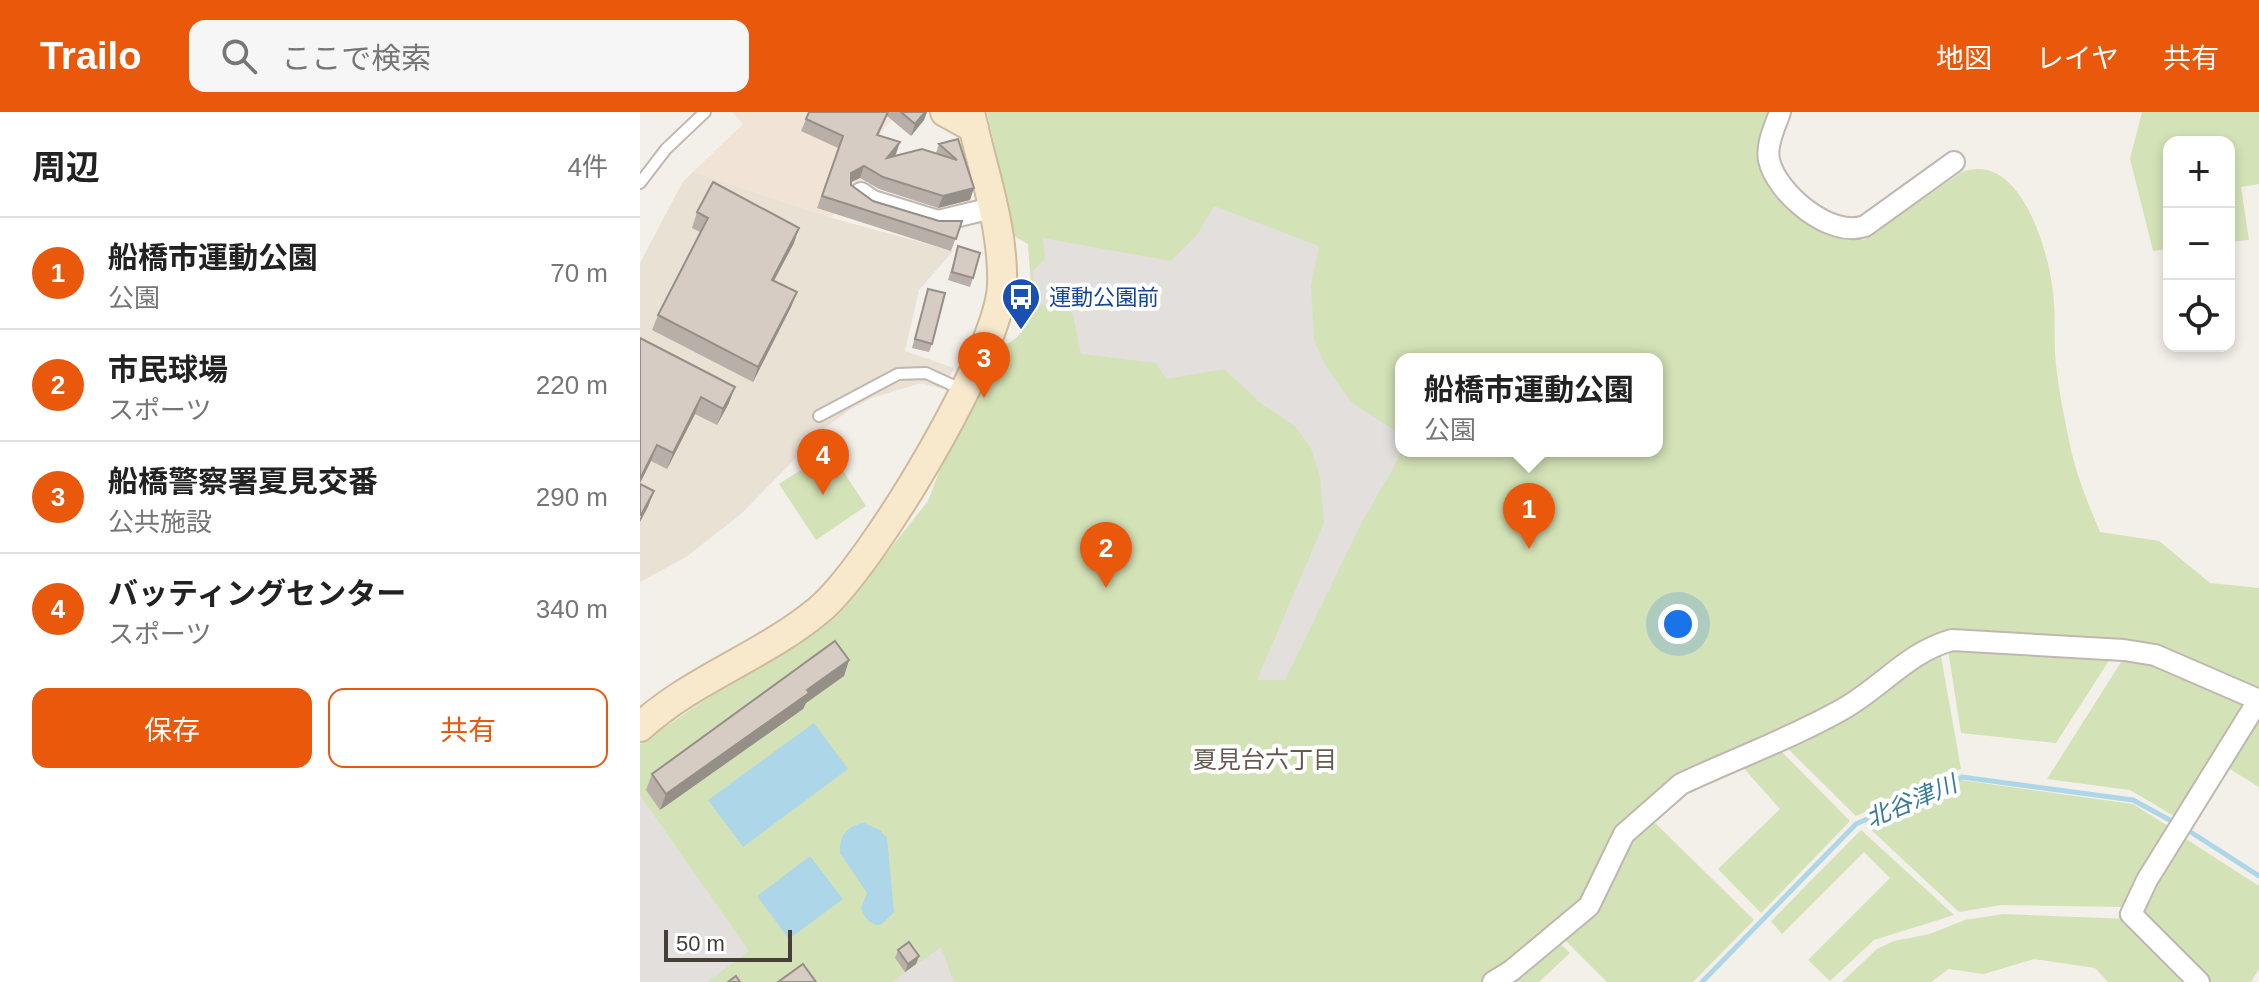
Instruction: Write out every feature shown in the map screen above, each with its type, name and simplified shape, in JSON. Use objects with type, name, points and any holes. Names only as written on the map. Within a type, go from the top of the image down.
[{"type":"street","points":[[640,727],[679,698],[787,633],[840,590],[882,532],[964,390],[995,322],[1002,289],[999,239],[972,120],[945,112]]},
{"type":"street","points":[[1780,112],[1768,148],[1769,163],[1811,215],[1834,225],[1856,230],[1865,226],[1954,162]]},
{"type":"street","points":[[858,191],[873,201],[938,221],[992,208]]},
{"type":"street","points":[[1493,982],[1511,971],[1589,906],[1624,834],[1662,797],[1681,784],[1844,708],[1917,653],[1952,640],[2140,652],[2205,674],[2259,700],[2147,880],[2131,914],[2199,982]]},
{"type":"lane","points":[[640,183],[666,149],[705,112]]},
{"type":"lane","points":[[819,416],[898,374],[926,373],[964,390]]},
{"type":"shaded area","points":[[732,112],[899,112],[881,132],[865,188],[845,180],[832,218],[693,172],[743,124]]},
{"type":"shaded area","points":[[693,172],[832,218],[953,251],[919,290],[905,351],[954,368],[943,389],[921,383],[872,398],[851,409],[826,427],[741,514],[686,557],[640,582],[640,263],[682,183]]},
{"type":"shaded area","points":[[1214,206],[1319,246],[1311,285],[1314,340],[1325,365],[1352,403],[1395,430],[1395,457],[1398,457],[1395,465],[1362,522],[1285,680],[1257,680],[1324,523],[1320,477],[1311,448],[1295,426],[1263,405],[1224,369],[1166,379],[1156,363],[1081,354],[1072,310],[1032,303],[1033,271],[1045,259],[1043,238],[1171,261],[1197,235]]},
{"type":"shaded area","points":[[640,795],[749,951],[707,982],[640,982]]},
{"type":"shaded area","points":[[941,947],[954,982],[892,982]]},
{"type":"green space","points":[[987,112],[1770,112],[1761,137],[1760,157],[1774,186],[1798,217],[1810,226],[1864,240],[1962,172],[1982,169],[1999,175],[2014,187],[2026,205],[2036,225],[2049,267],[2056,364],[2065,423],[2079,478],[2100,532],[2159,541],[2210,583],[2259,588],[2259,687],[2257,690],[2216,672],[1944,634],[1841,704],[1677,775],[1589,898],[1481,982],[640,982],[640,744],[743,674],[797,646],[856,592],[928,501],[954,432],[1006,344],[1025,327],[1031,300],[1028,244],[1014,236]]},
{"type":"green space","points":[[2142,112],[2259,112],[2259,184],[2241,187],[2249,240],[2235,241],[2235,136],[2163,136],[2163,250],[2153,251],[2130,159]]},
{"type":"green space","points":[[830,451],[866,506],[816,540],[779,484]]},
{"type":"green space","points":[[1948,650],[2110,659],[2056,743],[1961,733]]},
{"type":"green space","points":[[1940,651],[1961,769],[1856,816],[1782,743]]},
{"type":"green space","points":[[2129,656],[2248,700],[2179,819],[2130,790],[2047,779],[2123,659]]},
{"type":"green space","points":[[2259,714],[2259,787],[2225,766]]},
{"type":"green space","points":[[1776,746],[1850,821],[1761,913],[1718,869],[1780,809],[1740,764]]},
{"type":"green space","points":[[1961,780],[2133,804],[2171,828],[2125,907],[2001,905],[1959,912],[1865,824]]},
{"type":"green space","points":[[1653,821],[1754,920],[1693,982],[1607,982],[1562,937],[1629,836]]},
{"type":"green space","points":[[1861,830],[1954,915],[1874,940],[1830,981],[1808,960],[1890,878],[1864,852],[1782,934],[1771,921]]},
{"type":"green space","points":[[2180,835],[2259,886],[2259,969],[2251,982],[2206,982],[2139,915]]},
{"type":"green space","points":[[2003,914],[2130,919],[2191,982],[2108,982],[2095,968],[2034,959],[1984,974],[1949,969],[1931,982],[1842,982],[1877,949],[1894,941],[1930,934],[1965,920]]},
{"type":"green space","points":[[1559,942],[1570,953],[1539,982],[1502,982]]},
{"type":"water","points":[[814,723],[848,769],[743,847],[708,800]]},
{"type":"water","points":[[864,823],[880,830],[887,838],[894,912],[881,925],[871,922],[864,915],[861,908],[867,893],[840,853],[845,833]]},
{"type":"water","points":[[810,856],[843,899],[789,939],[757,896]]},
{"type":"building","points":[[809,112],[888,112],[877,135],[900,142],[887,158],[922,149],[957,160],[939,144],[958,139],[974,188],[943,196],[883,177],[864,166],[851,173],[851,185],[873,201],[939,221],[962,221],[956,239],[822,196],[843,136],[806,119]]},
{"type":"building","points":[[901,112],[925,112],[915,124]]},
{"type":"building","points":[[713,182],[799,228],[772,280],[797,292],[758,367],[658,315],[708,218],[697,212]]},
{"type":"building","points":[[958,246],[980,253],[973,278],[952,272]]},
{"type":"building","points":[[928,289],[945,293],[932,344],[915,339]]},
{"type":"building","points":[[640,338],[735,387],[723,409],[701,397],[673,453],[657,445],[640,479]]},
{"type":"building","points":[[640,484],[654,491],[641,515],[640,514]]},
{"type":"building","points":[[835,641],[849,660],[807,690],[809,693],[666,794],[652,774]]},
{"type":"building","points":[[909,942],[919,956],[908,964],[898,950]]},
{"type":"building","points":[[803,964],[816,982],[778,982]]},
{"type":"waterway","name":"北谷津川","points":[[1702,982],[1856,824],[1962,777],[2133,800],[2177,824]]},
{"type":"waterway","name":"北谷津川","points":[[2186,829],[2259,876]]},
{"type":"place","name":"運動公園前","points":[[1021,331]]},
{"type":"place","name":"船橋警察署夏見交番","points":[[984,398]]},
{"type":"place","name":"バッティングセンター","points":[[823,495]]},
{"type":"place","name":"船橋市運動公園","points":[[1529,549]]},
{"type":"place","name":"市民球場","points":[[1106,588]]},
{"type":"district","name":"夏見台六丁目","points":[[1265,759]]}]
